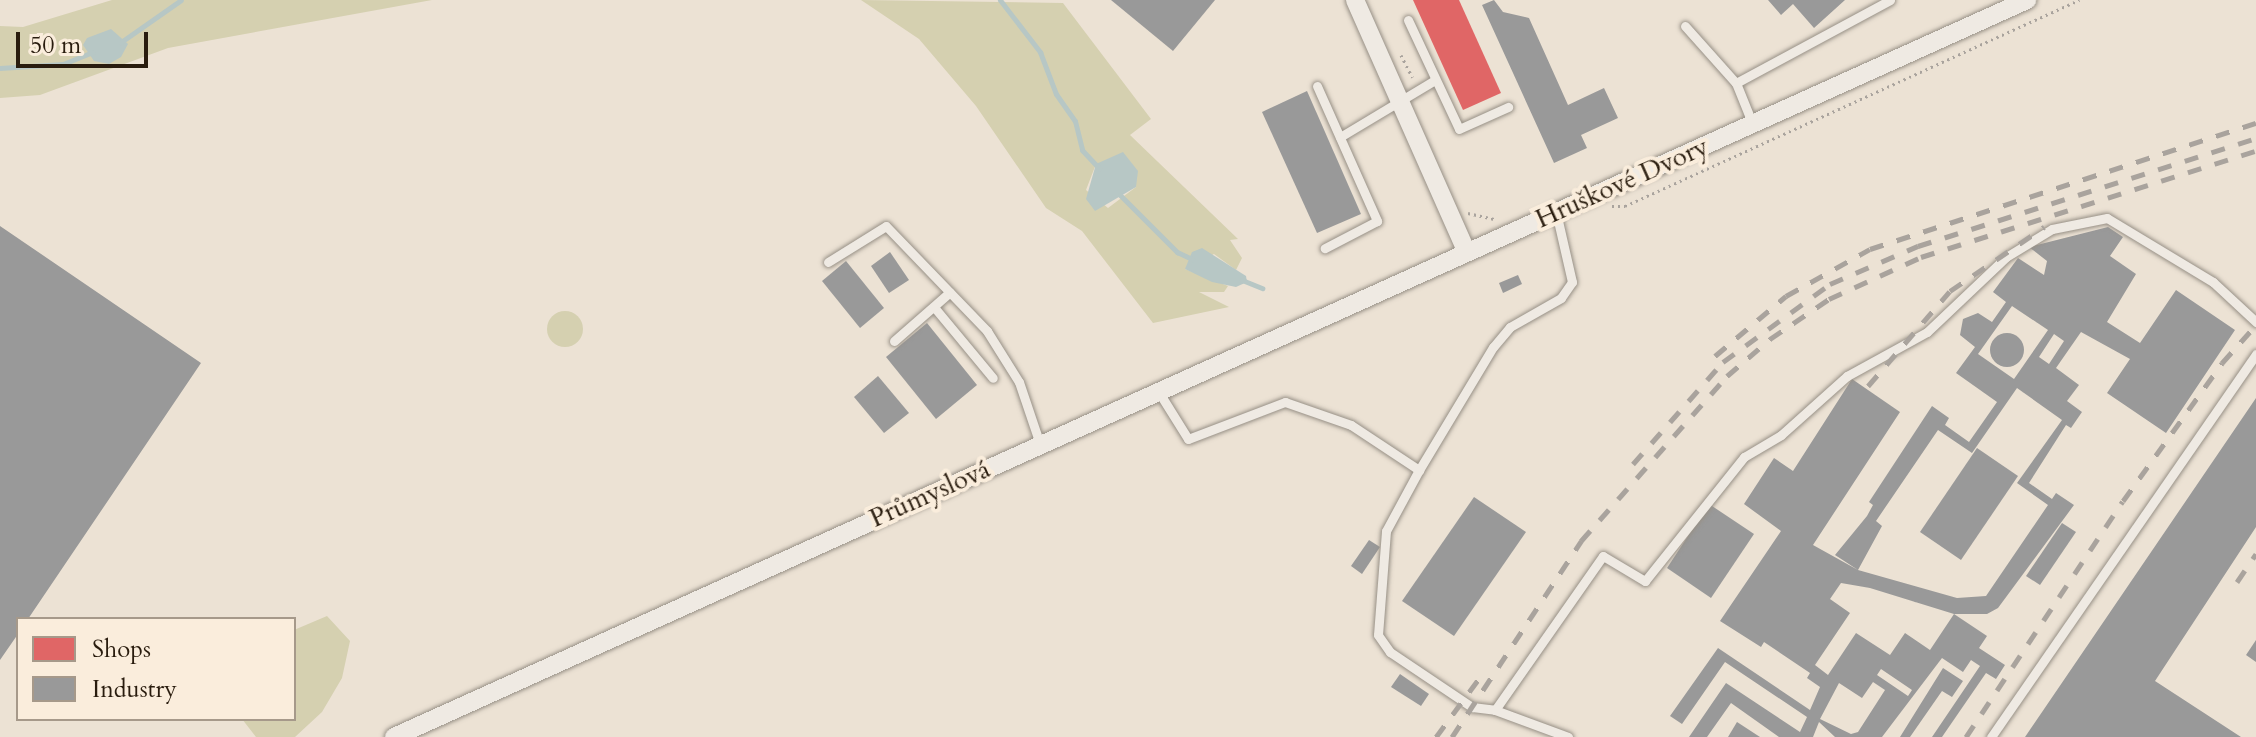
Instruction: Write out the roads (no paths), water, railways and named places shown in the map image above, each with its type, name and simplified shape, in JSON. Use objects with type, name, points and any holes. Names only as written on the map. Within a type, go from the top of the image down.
[{"type":"street","points":[[1355,0],[1466,251]]},
{"type":"street","name":"Hruškové Dvory","points":[[1466,251],[2027,0]]},
{"type":"street","name":"Průmyslová","points":[[394,737],[1040,444],[1160,394],[1466,251]]},
{"type":"lane","points":[[1736,83],[1888,0]]},
{"type":"lane","points":[[1408,20],[1459,129],[1508,107]]},
{"type":"lane","points":[[1685,26],[1736,83],[1753,125]]},
{"type":"lane","points":[[1340,137],[1435,80]]},
{"type":"lane","points":[[1317,86],[1377,221],[1325,248]]},
{"type":"lane","points":[[1556,212],[1572,282],[1561,298],[1510,327],[1493,347],[1419,470],[1386,531],[1378,635],[1390,652],[1472,707],[1495,710],[1568,737]]},
{"type":"lane","points":[[1495,710],[1603,556],[1645,581],[1744,457],[1781,435],[1847,376],[1927,332],[2006,257],[2052,229],[2107,218],[2213,282],[2256,322]]},
{"type":"lane","points":[[828,262],[886,226],[987,331],[1019,382],[1040,444]]},
{"type":"lane","points":[[894,341],[950,292]]},
{"type":"lane","points":[[934,307],[993,378]]},
{"type":"lane","points":[[1991,737],[2256,354]]},
{"type":"lane","points":[[1160,394],[1188,439],[1285,402],[1351,425],[1419,470]]},
{"type":"waterway","points":[[121,42],[181,0]]},
{"type":"waterway","points":[[1000,0],[1040,52],[1056,94],[1075,121],[1082,150],[1099,168]]},
{"type":"waterway","points":[[0,68],[63,64],[93,52]]},
{"type":"waterway","points":[[1120,195],[1177,252],[1192,259]]},
{"type":"waterway","points":[[1242,280],[1262,288]]},
{"type":"railway","points":[[1715,356],[1786,296],[1870,249],[2256,123]]},
{"type":"railway","points":[[1633,464],[1723,362],[1830,284],[1918,246],[2256,138]]},
{"type":"railway","points":[[1452,737],[1581,541],[1727,376],[1770,339],[1829,299],[1921,257],[2256,151]]},
{"type":"railway","points":[[1868,386],[1950,291],[2044,227]]},
{"type":"railway","points":[[1966,737],[2123,501],[2222,363],[2256,325]]},
{"type":"railway","points":[[2237,582],[2256,554]]},
{"type":"railway","points":[[1436,737],[1478,680]]}]
